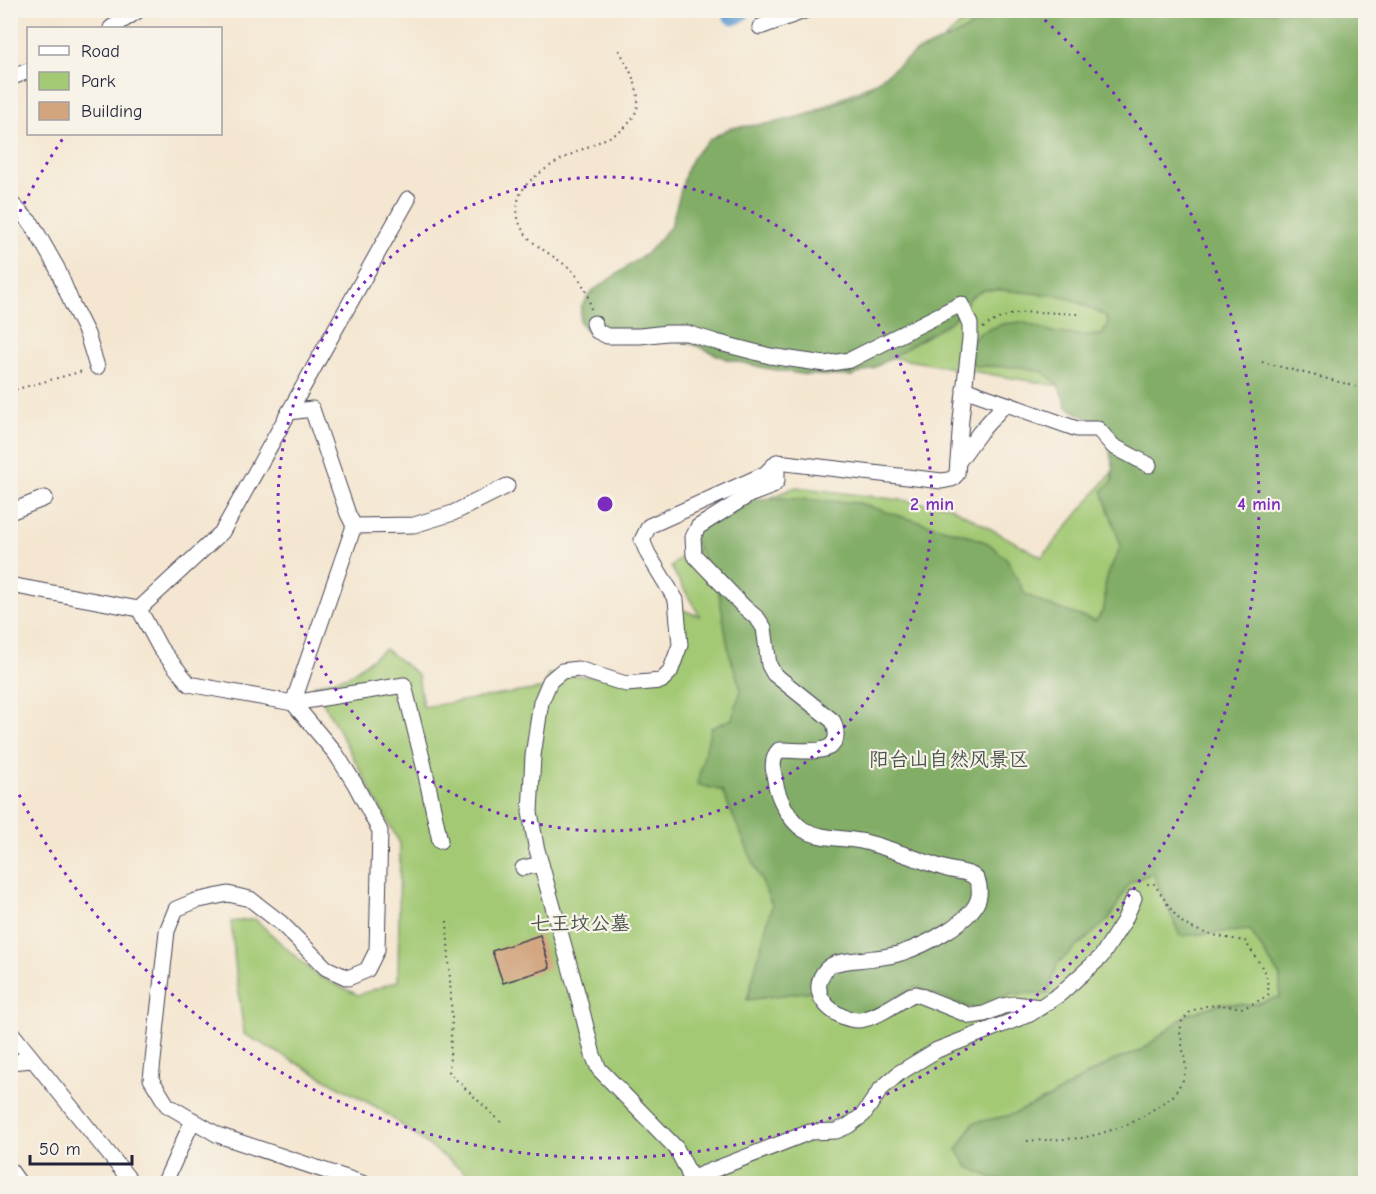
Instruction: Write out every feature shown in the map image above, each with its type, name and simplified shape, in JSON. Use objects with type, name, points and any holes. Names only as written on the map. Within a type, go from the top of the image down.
[{"type":"street","points":[[113,27],[139,10]]},
{"type":"street","points":[[760,27],[807,10]]},
{"type":"street","points":[[10,78],[27,71]]},
{"type":"street","points":[[139,609],[222,532],[408,199]]},
{"type":"street","points":[[10,202],[32,224],[57,268],[87,334],[97,367]]},
{"type":"street","points":[[594,323],[597,331],[607,336],[687,333],[770,356],[825,364],[850,360],[961,303],[970,324],[970,338],[957,474],[952,479],[942,481],[777,462]]},
{"type":"street","points":[[964,389],[1077,429],[1098,429],[1113,446],[1149,465]]},
{"type":"street","points":[[958,462],[1005,404]]},
{"type":"street","points":[[289,412],[312,410],[354,526],[293,703]]},
{"type":"street","points":[[777,462],[765,474],[649,526],[642,540],[676,600],[680,645],[670,672],[661,681],[626,684],[578,669],[562,671],[550,681],[541,702],[533,756],[530,812],[536,846],[578,992],[593,1055],[599,1069],[676,1148],[691,1181],[810,1132],[836,1131],[848,1126],[862,1115],[881,1089],[899,1073],[922,1058],[1041,1007],[1060,994],[1101,957],[1124,921],[1134,898]]},
{"type":"street","points":[[777,462],[777,481],[773,486],[749,495],[698,527],[693,537],[694,555],[758,619],[764,628],[769,665],[774,674],[833,721],[836,730],[831,747],[822,751],[779,750],[775,754],[773,764],[777,793],[793,821],[802,829],[818,836],[864,842],[949,870],[971,874],[979,882],[978,899],[973,909],[953,928],[924,944],[900,953],[834,964],[825,970],[820,978],[819,994],[825,1005],[836,1014],[854,1020],[867,1019],[911,994],[971,1016],[1014,1004],[1041,1007]]},
{"type":"street","points":[[354,526],[414,525],[453,513],[507,486]]},
{"type":"street","points":[[10,512],[45,498]]},
{"type":"street","points":[[10,585],[139,609]]},
{"type":"street","points":[[139,609],[160,648],[189,684],[293,703],[404,685],[440,841]]},
{"type":"street","points":[[293,703],[336,754],[380,831],[377,950],[367,970],[348,978],[326,968],[281,923],[250,899],[228,894],[195,901],[176,909],[167,931],[151,1080],[167,1105],[219,1135],[365,1184]]},
{"type":"street","points":[[523,868],[542,864]]},
{"type":"street","points":[[10,1031],[133,1184]]},
{"type":"street","points":[[10,1062],[33,1059]]},
{"type":"street","points":[[164,1184],[193,1120]]},
{"type":"street","points":[[10,1170],[20,1184]]},
{"type":"path","points":[[594,323],[590,300],[580,281],[571,270],[532,243],[520,227],[518,199],[526,183],[544,170],[621,131],[631,121],[638,109],[638,97],[629,70],[618,48]]},
{"type":"path","points":[[970,338],[991,322],[1010,314],[1028,312],[1079,314]]},
{"type":"path","points":[[1262,362],[1365,389]]},
{"type":"path","points":[[10,390],[97,367]]},
{"type":"path","points":[[1027,1141],[1082,1138],[1127,1125],[1145,1115],[1173,1096],[1183,1080],[1186,1068],[1180,1032],[1182,1021],[1191,1011],[1205,1006],[1221,1005],[1244,1008],[1269,994],[1266,973],[1245,941],[1226,938],[1183,924],[1154,884],[1146,884],[1134,898]]},
{"type":"path","points":[[447,921],[452,1019],[450,1072],[504,1125]]},
{"type":"green space","name":"阳台山自然风景区","points":[[975,11],[1365,11],[1365,1183],[579,1184],[472,1177],[378,1108],[244,1034],[231,922],[255,919],[318,976],[358,995],[398,981],[400,844],[314,685],[348,676],[385,649],[418,675],[423,707],[545,688],[548,674],[623,678],[666,672],[678,650],[674,607],[700,616],[671,567],[715,521],[796,487],[949,506],[1042,557],[1142,436],[1129,398],[697,324],[679,236],[706,163],[920,61]]},
{"type":"green space","name":"阳台山自然风景区","points":[[1000,11],[1365,11],[1365,1183],[1003,1184],[1002,1181],[968,1167],[957,1150],[973,1123],[1011,1115],[1051,1097],[1113,1061],[1142,1050],[1186,1015],[1222,1003],[1251,1005],[1280,997],[1280,977],[1250,930],[1180,936],[1153,873],[1130,882],[1109,919],[1057,964],[1048,993],[1010,994],[978,1010],[915,987],[862,1018],[824,1007],[811,991],[747,1000],[772,905],[722,791],[697,784],[711,728],[732,719],[741,690],[729,653],[719,594],[690,533],[750,499],[781,498],[859,503],[988,543],[1007,559],[1025,594],[1047,605],[1095,621],[1103,610],[1106,581],[1121,546],[1102,491],[1113,481],[1113,465],[1105,430],[1092,420],[1067,407],[1058,385],[1043,372],[1021,367],[975,366],[968,357],[969,344],[980,333],[1002,324],[1022,322],[1056,333],[1102,335],[1108,325],[1106,316],[1061,296],[984,290],[971,297],[952,321],[874,368],[852,376],[807,375],[765,368],[726,359],[676,339],[607,339],[587,332],[580,322],[581,307],[591,292],[647,253],[671,226],[687,168],[694,155],[710,139],[730,128],[774,123],[817,112],[864,91],[916,52],[954,36]]},
{"type":"building","points":[[540,935],[550,968],[503,983],[492,951]]},
{"type":"waterway","points":[[734,13],[739,10]]},
{"type":"park label","name":"七王坟公墓","points":[[580,923]]}]
